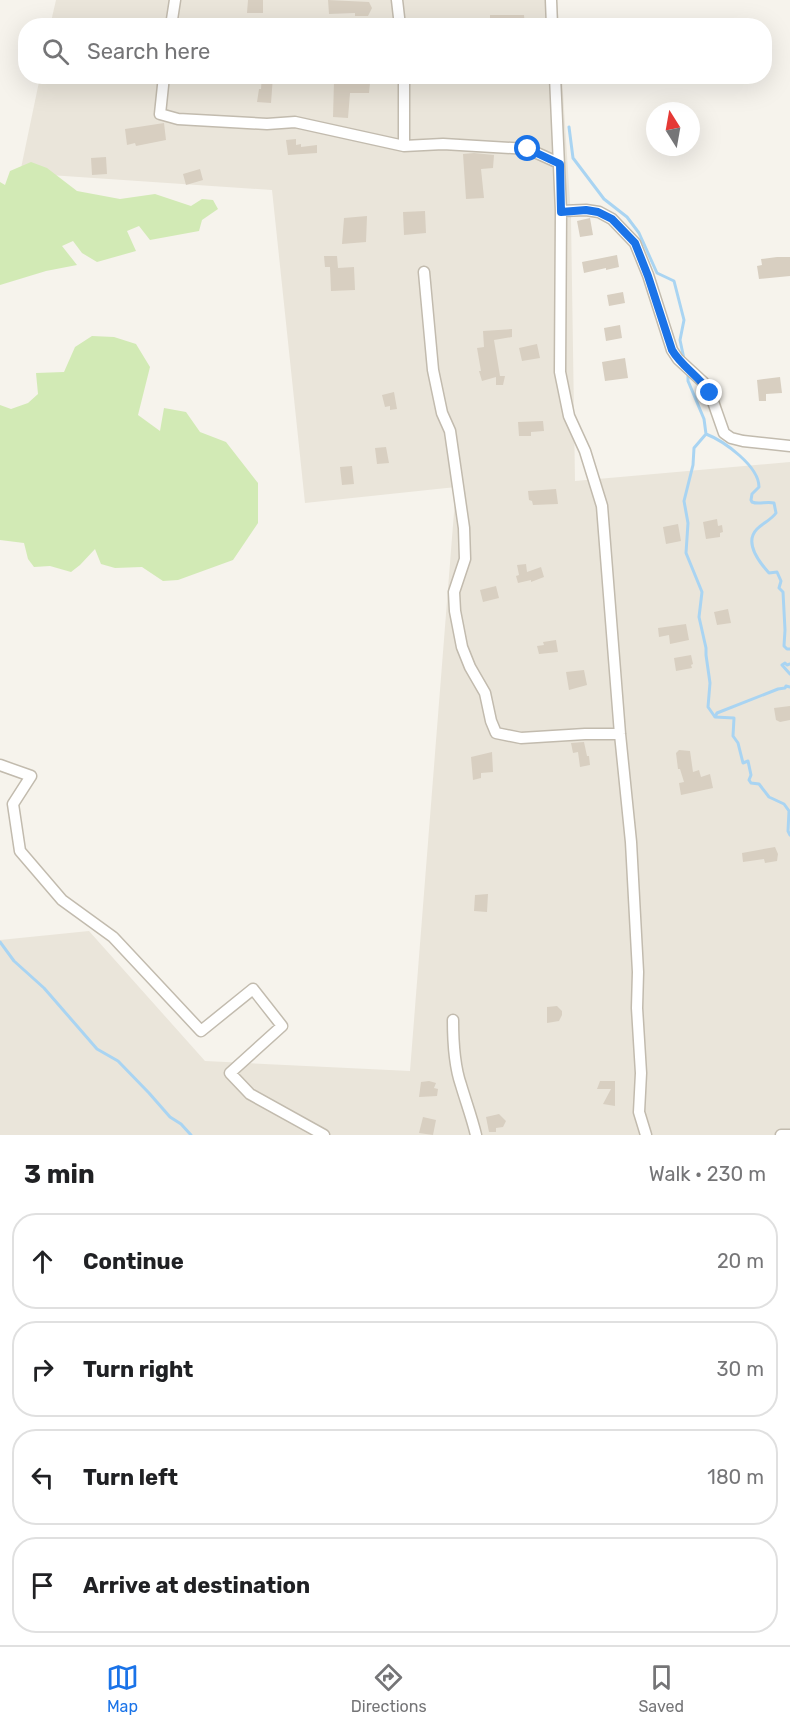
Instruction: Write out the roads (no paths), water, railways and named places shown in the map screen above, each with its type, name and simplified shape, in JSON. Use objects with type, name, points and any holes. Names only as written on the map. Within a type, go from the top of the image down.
[{"type":"street","points":[[172,18],[175,0]]},
{"type":"street","points":[[397,0],[399,18]]},
{"type":"street","points":[[551,0],[552,18]]},
{"type":"street","points":[[163,84],[160,114],[178,119],[267,124],[295,122],[404,146],[443,144],[528,149],[560,164]]},
{"type":"street","points":[[404,84],[404,146]]},
{"type":"street","points":[[555,84],[562,271],[560,372],[570,416],[585,451],[602,506],[631,843],[638,972],[637,1008],[641,1073],[639,1112],[646,1135]]},
{"type":"street","points":[[561,212],[586,210],[598,212],[612,219],[635,243],[672,350],[678,359],[703,382],[724,433],[731,438],[743,441],[790,446]]},
{"type":"street","points":[[424,272],[433,370],[442,413],[450,431],[464,528],[465,559],[454,592],[454,611],[462,647],[485,693],[496,734],[521,738],[620,734]]},
{"type":"street","points":[[0,765],[31,776],[14,804],[20,851],[62,900],[113,937],[201,1031],[253,989],[282,1026],[230,1073],[250,1095],[324,1135]]},
{"type":"street","points":[[453,1020],[453,1038],[460,1083],[476,1135]]},
{"type":"street","points":[[781,1135],[790,1135]]},
{"type":"waterway","points":[[569,127],[573,158],[604,199],[627,217],[639,233],[657,273],[674,281],[684,320],[680,340],[684,359]]},
{"type":"waterway","points":[[688,371],[688,381],[704,419],[706,434],[731,448],[753,471],[759,487],[752,494],[752,502],[774,503],[776,513],[753,534],[752,546],[757,558],[769,573],[777,572],[781,581],[779,588],[783,592],[784,646],[790,649]]},
{"type":"waterway","points":[[706,434],[694,448],[693,465],[684,501],[688,523],[686,553],[702,592],[699,617],[706,648],[710,683],[708,707],[715,717],[734,718],[733,736],[738,743],[743,763],[748,761],[751,775],[749,780],[751,783],[759,784],[769,797],[784,804],[789,811],[788,831],[790,835]]},
{"type":"waterway","points":[[790,664],[782,665],[790,674]]},
{"type":"waterway","points":[[715,717],[717,713],[786,686],[790,687]]},
{"type":"waterway","points":[[0,942],[14,961],[44,988],[97,1049],[118,1061],[170,1117],[181,1124],[191,1135]]}]
